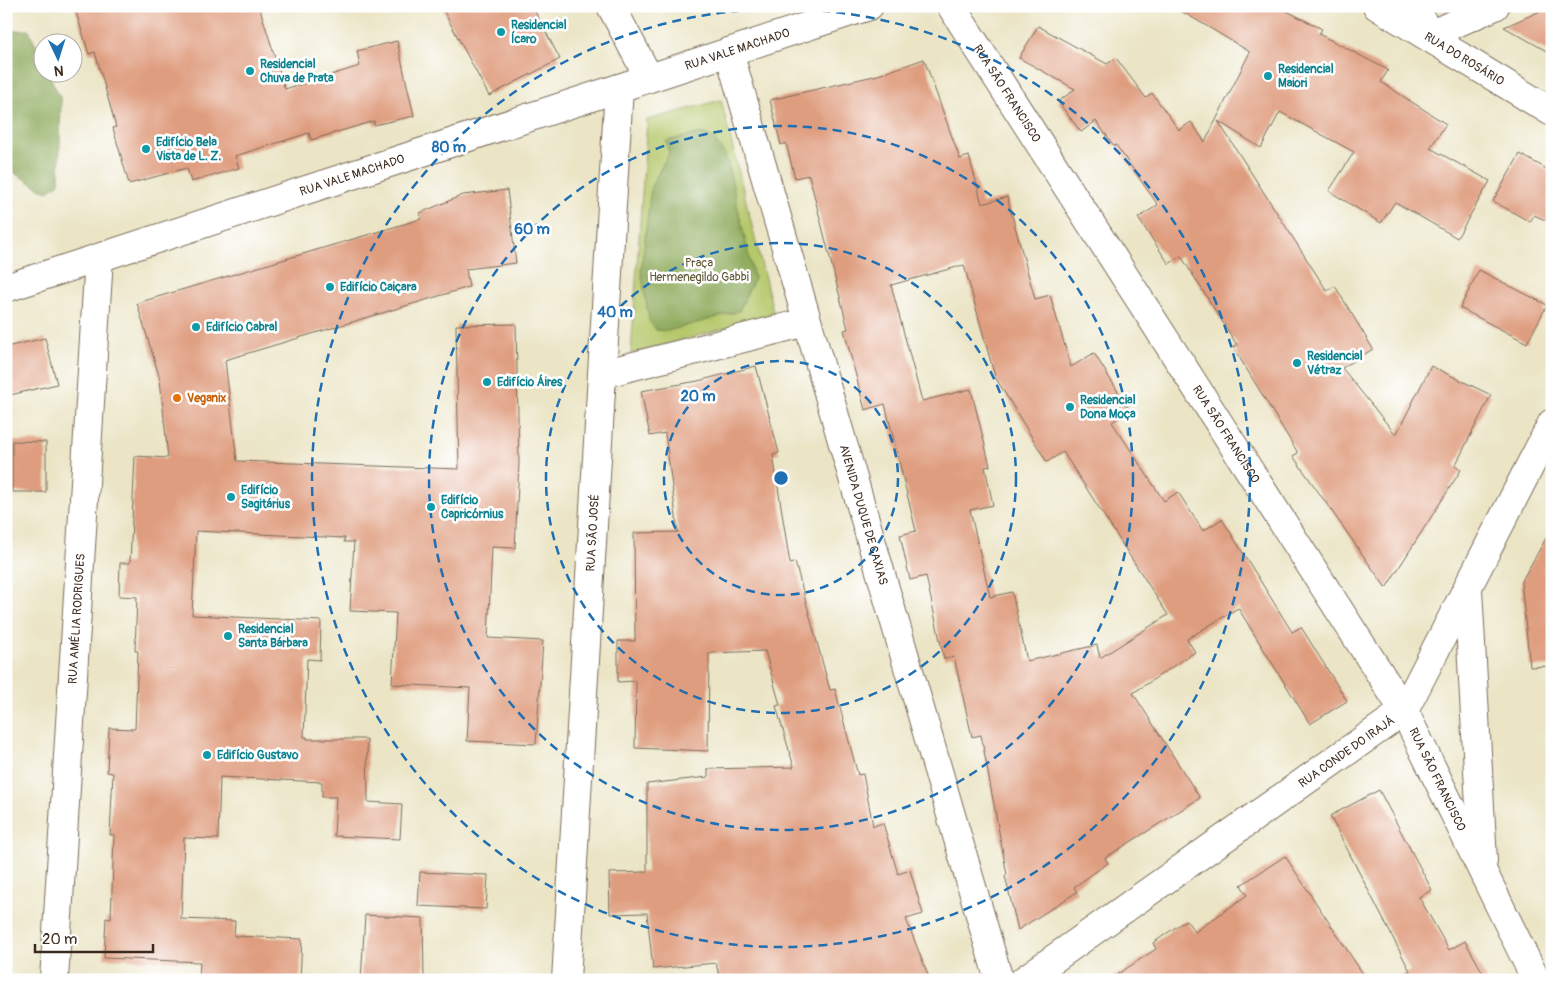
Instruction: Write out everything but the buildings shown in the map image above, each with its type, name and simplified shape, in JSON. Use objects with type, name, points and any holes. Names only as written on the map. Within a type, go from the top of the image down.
[{"type":"street","points":[[611,6],[649,78]]},
{"type":"street","name":"RUA VALE MACHADO","points":[[6,288],[869,6]]},
{"type":"street","name":"RUA SÃO FRANCISCO","points":[[951,6],[1404,711],[1536,980]]},
{"type":"street","name":"RUA DO ROSÁRIO","points":[[1377,6],[1552,112]]},
{"type":"street","points":[[1417,6],[1427,36],[1495,6]]},
{"type":"street","name":"AVENIDA DUQUE DE CAXIAS","points":[[729,52],[999,980]]},
{"type":"street","name":"RUA SÃO JOSÉ","points":[[566,980],[619,88]]},
{"type":"street","name":"RUA AMÉLIA RODRIGUES","points":[[54,980],[98,258]]},
{"type":"street","points":[[602,374],[807,322]]},
{"type":"street","name":"RUA CONDE DO IRAJÁ","points":[[1024,980],[1404,711],[1552,424]]},
{"type":"street","name":"RUA SÃO FRANCISCO","points":[[1468,587],[1484,872]]},
{"type":"green space","points":[[29,30],[32,37],[32,82],[52,82],[61,99],[59,183],[47,192],[11,171],[6,178],[6,31]]},
{"type":"green space","name":"Praça Hermenegildo Gabbi","points":[[721,100],[774,315],[631,354],[647,120]]},
{"type":"green space","name":"Praça Hermenegildo Gabbi","points":[[701,133],[712,137],[726,156],[754,279],[739,311],[668,331],[656,330],[649,320],[641,271],[651,187],[669,153],[666,141]]},
{"type":"place","name":"Residencial Ícaro","points":[[501,32]]},
{"type":"place","name":"Residencial Chuva de Prata","points":[[250,71]]},
{"type":"place","name":"Residencial Maiori","points":[[1268,76]]},
{"type":"place","name":"Edifício Bela Vista de L. Z.","points":[[146,149]]},
{"type":"place","name":"Edifício Caiçara","points":[[330,287]]},
{"type":"place","name":"Edifício Cabral","points":[[196,327]]},
{"type":"place","name":"Residencial Vétraz","points":[[1297,363]]},
{"type":"place","name":"Edifício Áires","points":[[487,382]]},
{"type":"place","name":"Veganix","points":[[177,398]]},
{"type":"place","name":"Residencial Dona Moça","points":[[1070,407]]},
{"type":"place","name":"Edifício Sagitárius","points":[[231,497]]},
{"type":"place","name":"Edifício Capricórnius","points":[[431,507]]},
{"type":"place","name":"Residencial Santa Bárbara","points":[[228,636]]},
{"type":"place","name":"Edifício Gustavo","points":[[207,755]]}]
